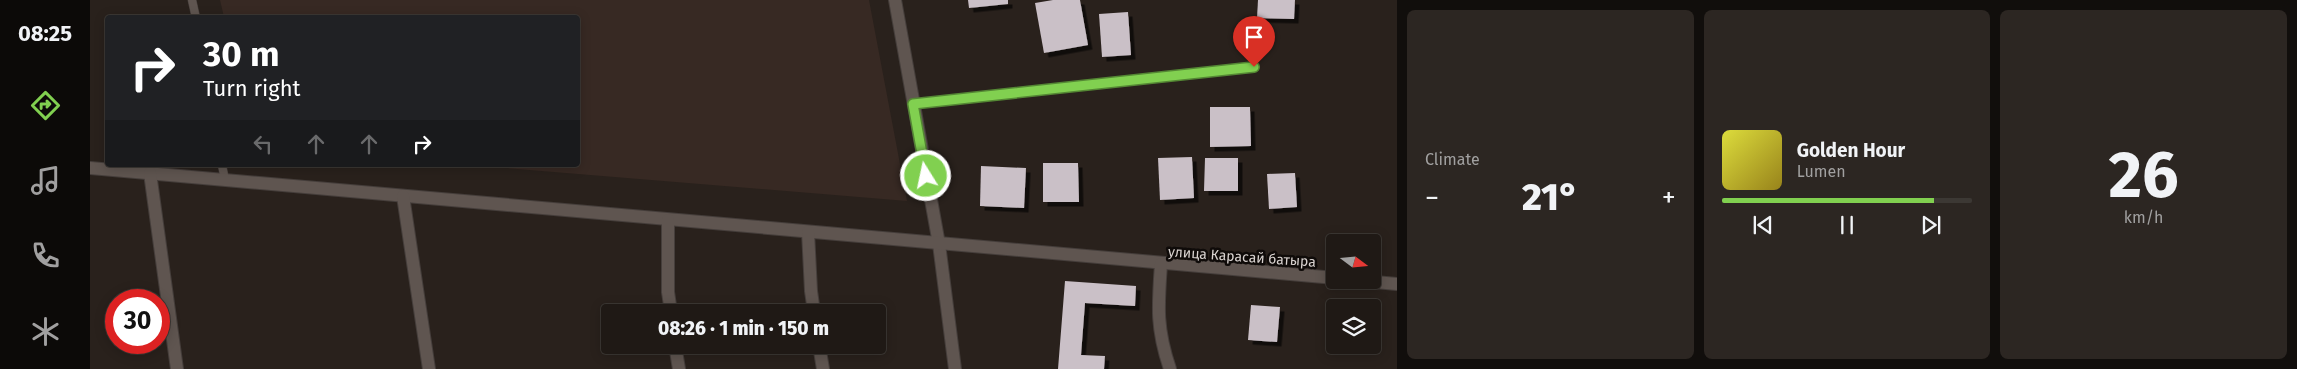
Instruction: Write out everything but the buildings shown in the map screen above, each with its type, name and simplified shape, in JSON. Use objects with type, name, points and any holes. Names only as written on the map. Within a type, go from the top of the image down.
[{"type":"street","points":[[895,0],[939,244],[955,369]]},
{"type":"street","points":[[90,168],[1161,264]]},
{"type":"street","points":[[150,173],[177,369]]},
{"type":"street","points":[[403,196],[429,369]]},
{"type":"street","points":[[668,220],[669,304]]},
{"type":"street","points":[[808,232],[813,304]]},
{"type":"street","name":"улица Карасай батыра","points":[[1170,369],[1160,340],[1158,307],[1161,264],[1326,277]]},
{"type":"street","points":[[1381,283],[1397,284]]},
{"type":"street","points":[[676,354],[679,369]]},
{"type":"street","points":[[820,354],[823,369]]},
{"type":"lane","points":[[192,0],[195,15]]},
{"type":"lane","points":[[913,104],[1254,67]]},
{"type":"lane","points":[[222,167],[225,180]]},
{"type":"shaded area","points":[[220,0],[869,0],[907,201],[493,167],[580,167],[580,15],[224,15]]},
{"type":"route","points":[[926,176],[913,104],[1254,67]]}]
